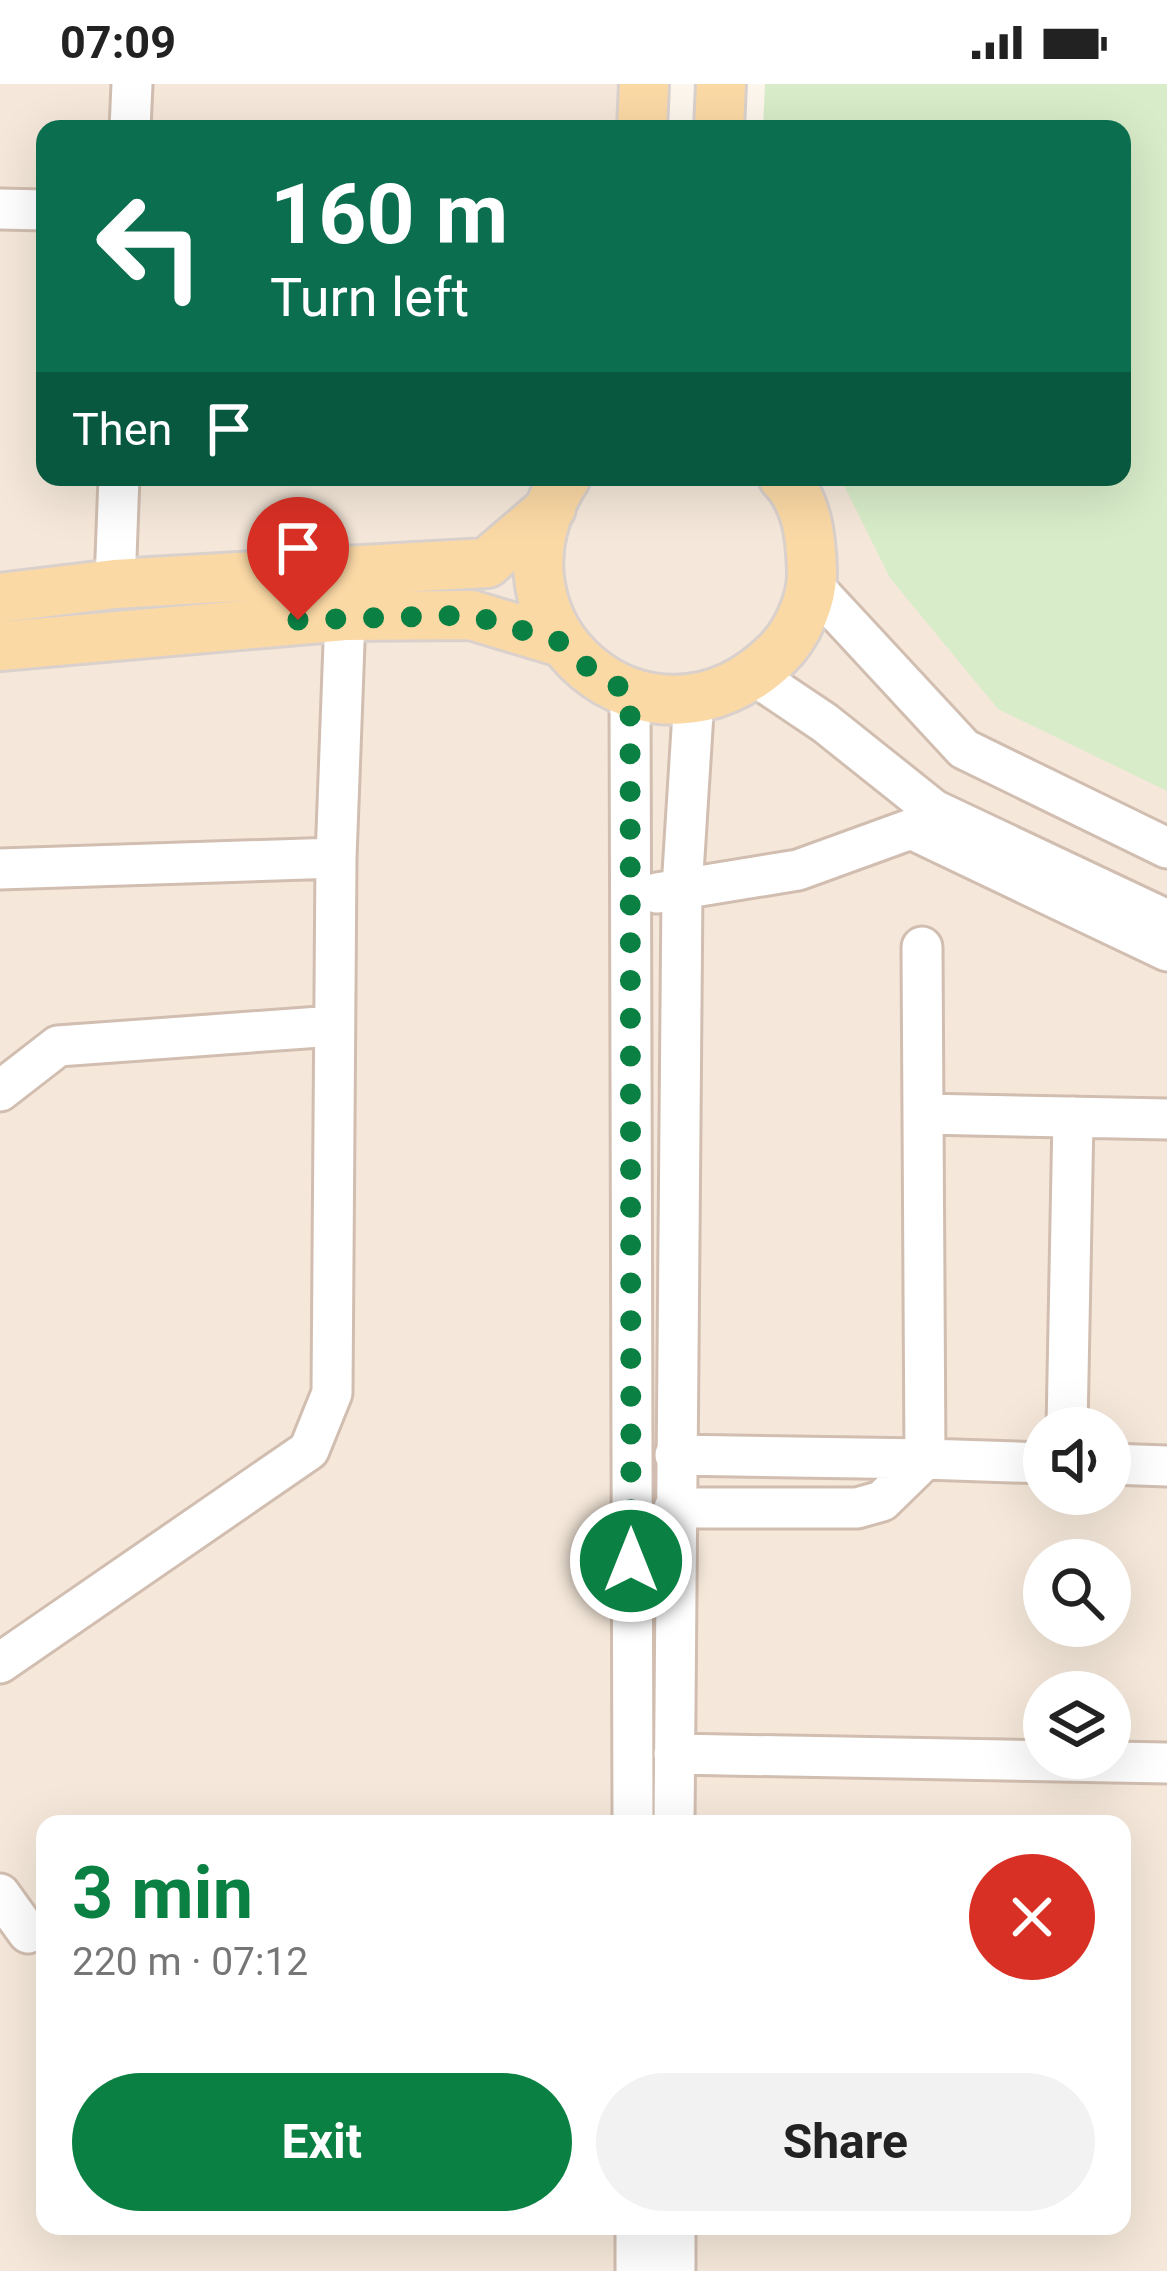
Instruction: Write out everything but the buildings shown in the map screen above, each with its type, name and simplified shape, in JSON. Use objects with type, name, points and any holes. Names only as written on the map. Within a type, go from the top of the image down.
[{"type":"main road","points":[[642,120],[644,84]]},
{"type":"main road","points":[[719,120],[721,84]]},
{"type":"main road","points":[[558,492],[538,538],[541,600],[561,642],[600,679],[651,699],[694,698],[710,697],[755,676],[790,642],[813,586],[811,531],[788,486]]},
{"type":"main road","points":[[0,598],[116,584],[487,562],[558,492]]},
{"type":"main road","points":[[0,646],[345,616],[471,615],[561,642]]},
{"type":"street","points":[[130,120],[132,84]]},
{"type":"street","points":[[0,209],[36,210]]},
{"type":"street","points":[[116,584],[119,486]]},
{"type":"street","points":[[813,586],[964,749],[1167,848]]},
{"type":"street","points":[[0,1663],[309,1450],[332,1393],[336,859],[345,616]]},
{"type":"street","points":[[755,676],[934,810],[1167,920]]},
{"type":"street","points":[[630,691],[633,1815]]},
{"type":"street","points":[[674,1815],[682,889],[694,698]]},
{"type":"street","points":[[630,897],[798,870],[910,829],[1167,951]]},
{"type":"street","points":[[0,869],[336,859]]},
{"type":"street","points":[[674,1508],[856,1508],[882,1501],[925,1459],[922,947]]},
{"type":"street","points":[[0,1090],[58,1046],[334,1026]]},
{"type":"street","points":[[923,1114],[1167,1119]]},
{"type":"street","points":[[1067,1407],[1073,1117]]},
{"type":"street","points":[[631,1286],[676,1286]]},
{"type":"street","points":[[675,1454],[1023,1461]]},
{"type":"street","points":[[1131,1465],[1167,1466]]},
{"type":"street","points":[[674,1754],[1167,1763]]},
{"type":"street","points":[[0,1894],[28,1933]]},
{"type":"street","points":[[636,2235],[636,2271]]},
{"type":"street","points":[[675,2235],[675,2271]]},
{"type":"shaded area","points":[[0,84],[631,84],[629,120],[36,120],[36,486],[1131,486],[1131,442],[1167,304],[1167,2271],[0,2271]]},
{"type":"green space","points":[[765,84],[1167,84],[1167,791],[998,709],[890,578],[844,486],[1131,486],[1131,120],[763,120]]},
{"type":"route","points":[[298,620],[471,615],[561,642],[600,679],[630,691],[631,1561]]}]
